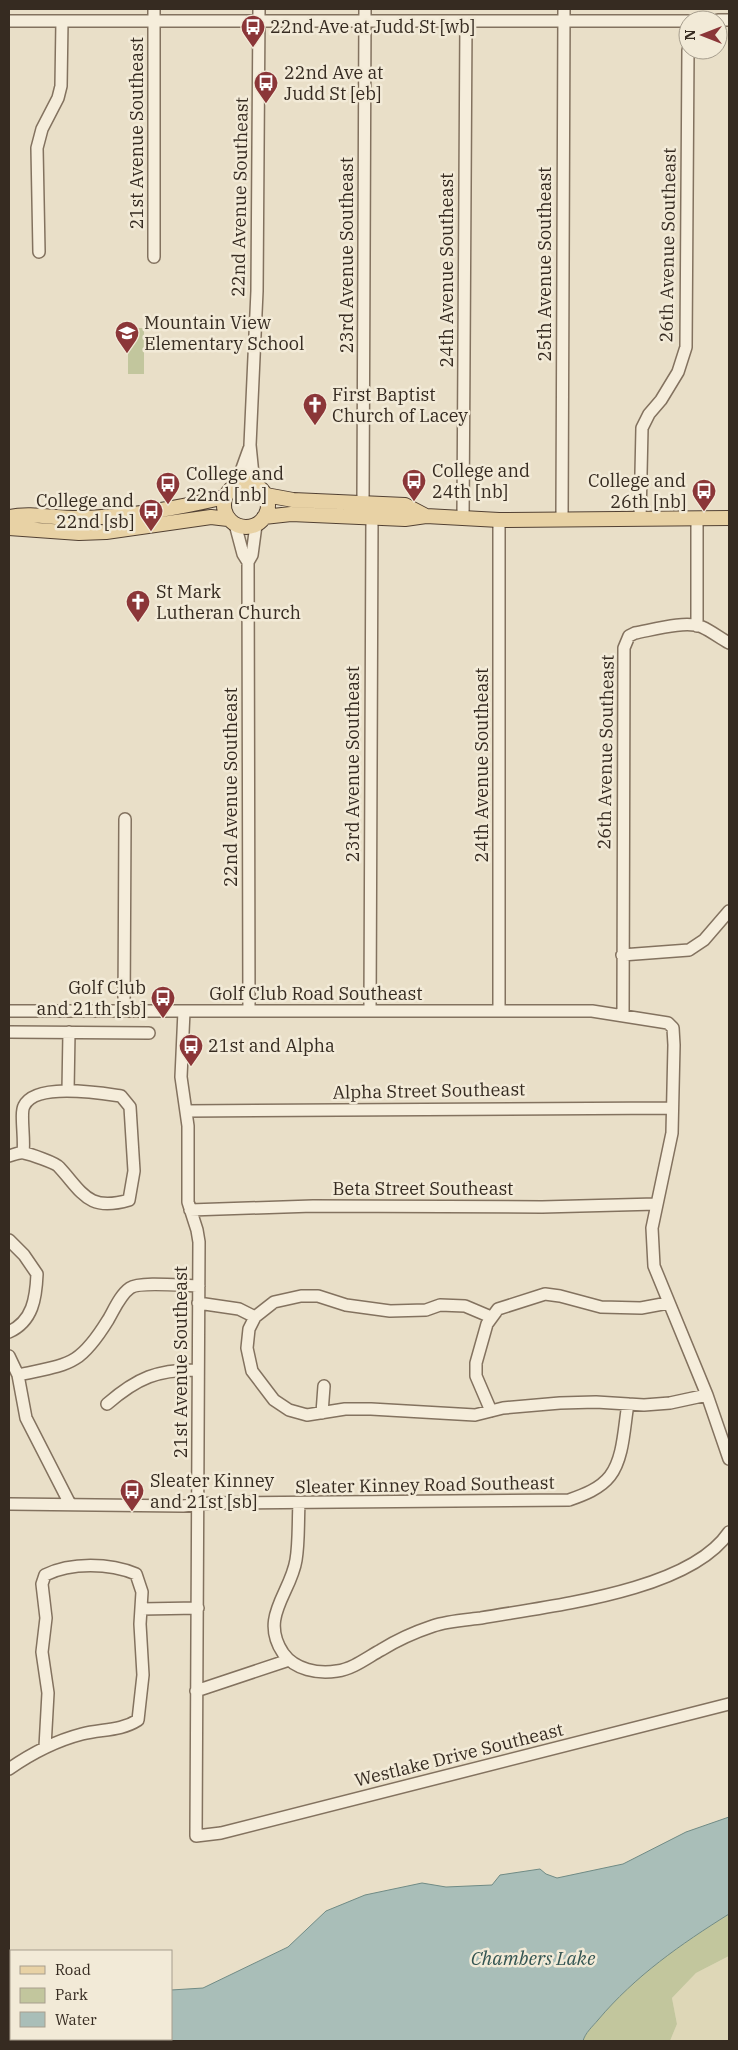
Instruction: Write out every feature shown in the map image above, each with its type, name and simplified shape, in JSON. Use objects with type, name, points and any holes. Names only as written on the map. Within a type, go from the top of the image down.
[{"type":"main road","points":[[9,516],[80,519],[162,510],[225,497],[236,485],[248,483],[254,484],[266,495],[293,500],[405,505],[426,516]]},
{"type":"main road","points":[[260,521],[267,510],[266,495]]},
{"type":"main road","points":[[225,497],[224,509],[231,522]]},
{"type":"main road","points":[[9,528],[79,533],[106,532],[210,517],[231,522],[241,527],[291,514],[372,516],[405,519],[426,516],[499,520],[729,518]]},
{"type":"street","name":"22nd Avenue Southeast","points":[[254,484],[250,445],[256,291],[259,9]]},
{"type":"street","name":"23rd Avenue Southeast","points":[[363,502],[365,9]]},
{"type":"street","name":"25th Avenue Southeast","points":[[562,519],[564,9]]},
{"type":"street","points":[[9,21],[62,21],[154,14],[259,22],[678,21]]},
{"type":"street","name":"21st Avenue Southeast","points":[[154,14],[154,257]]},
{"type":"street","points":[[39,252],[37,148],[42,129],[59,92],[62,74],[62,21]]},
{"type":"street","name":"24th Avenue Southeast","points":[[463,518],[466,21]]},
{"type":"street","name":"26th Avenue Southeast","points":[[640,519],[642,428],[649,414],[661,400],[678,372],[686,347],[688,60]]},
{"type":"street","name":"22nd Avenue Southeast","points":[[236,485],[250,445]]},
{"type":"street","name":"23rd Avenue Southeast","points":[[370,1011],[372,516]]},
{"type":"street","points":[[697,519],[697,626],[729,643]]},
{"type":"street","name":"24th Avenue Southeast","points":[[499,520],[499,1011]]},
{"type":"street","name":"22nd Avenue Southeast","points":[[249,1011],[248,562],[252,555],[260,521]]},
{"type":"street","name":"22nd Avenue Southeast","points":[[231,522],[248,562]]},
{"type":"street","name":"26th Avenue Southeast","points":[[623,1015],[624,648],[629,636],[635,633],[672,626],[697,626]]},
{"type":"street","points":[[124,1011],[125,819]]},
{"type":"street","points":[[622,955],[689,950],[704,940],[729,911]]},
{"type":"street","name":"Golf Club Road Southeast","points":[[9,1011],[592,1011],[668,1023],[672,1028],[672,1108],[669,1152],[656,1204],[652,1246],[654,1266],[706,1395],[729,1459]]},
{"type":"street","name":"21st Avenue Southeast","points":[[184,1011],[180,1077],[186,1111],[190,1210],[197,1230],[199,1286],[196,1836]]},
{"type":"street","points":[[9,1032],[149,1033]]},
{"type":"street","points":[[68,1091],[69,1032]]},
{"type":"street","points":[[9,1156],[22,1152],[58,1165],[76,1189],[92,1201],[114,1204],[129,1200],[134,1171],[130,1106],[121,1096],[68,1091],[51,1091],[32,1098],[24,1104],[22,1152]]},
{"type":"street","name":"Alpha Street Southeast","points":[[186,1111],[672,1108]]},
{"type":"street","name":"Beta Street Southeast","points":[[190,1210],[313,1206],[542,1207],[656,1204]]},
{"type":"street","points":[[9,1240],[24,1255],[37,1274],[32,1310],[23,1324],[9,1332]]},
{"type":"street","points":[[18,1375],[61,1366],[76,1359],[89,1348],[130,1288],[143,1286],[199,1286]]},
{"type":"street","points":[[490,1411],[476,1376],[476,1363],[478,1349],[491,1317],[498,1309],[545,1294],[601,1307],[641,1308],[668,1302]]},
{"type":"street","points":[[491,1317],[465,1306],[440,1305],[426,1310],[390,1311],[346,1305],[318,1296],[301,1296],[274,1302],[255,1317],[249,1329],[247,1358],[260,1385],[274,1400],[289,1410],[308,1416],[371,1409],[475,1415],[503,1408],[560,1403],[670,1403],[706,1395]]},
{"type":"street","points":[[198,1303],[239,1309],[255,1317]]},
{"type":"street","points":[[9,1356],[18,1375],[26,1418],[70,1504]]},
{"type":"street","points":[[107,1404],[124,1390],[151,1374],[198,1370]]},
{"type":"street","points":[[322,1413],[324,1386]]},
{"type":"street","name":"Sleater Kinney Road Southeast","points":[[9,1504],[198,1506],[210,1503],[298,1504],[569,1500],[592,1491],[610,1477],[618,1460],[628,1404]]},
{"type":"street","points":[[298,1504],[296,1562],[279,1601],[275,1618],[275,1632],[282,1652],[289,1660],[307,1670],[323,1672],[339,1671],[435,1625],[588,1599],[613,1593],[683,1570],[714,1551],[729,1532]]},
{"type":"street","points":[[9,1769],[44,1747],[82,1734],[126,1728],[138,1720],[142,1675],[142,1592],[136,1574],[121,1568],[90,1566],[61,1570],[45,1575],[42,1584],[46,1618],[42,1652],[48,1693],[44,1747]]},
{"type":"street","points":[[141,1608],[198,1608]]},
{"type":"street","points":[[196,1691],[289,1660]]},
{"type":"street","name":"Westlake Drive Southeast","points":[[196,1836],[231,1831],[729,1704]]},
{"type":"shaded area","points":[[729,1956],[729,2041],[670,2041],[677,2024],[672,1998],[696,1973]]},
{"type":"green space","points":[[128,328],[144,328],[144,374],[128,374]]},
{"type":"green space","points":[[729,1914],[729,1956],[696,1973],[672,1998],[677,2024],[670,2041],[583,2041],[585,2035],[612,2004],[643,1975],[676,1949]]},
{"type":"water","name":"Chambers Lake","points":[[729,1817],[729,1914],[676,1949],[643,1975],[612,2004],[585,2035],[583,2041],[9,2041],[10,2002],[10,2040],[172,2040],[172,1990],[203,1988],[288,1947],[326,1911],[365,1895],[422,1883],[446,1887],[492,1885],[500,1875],[540,1869],[546,1874],[557,1878],[623,1864],[686,1832]]},
{"type":"place","name":"22nd Ave at Judd St [wb]","points":[[253,48]]},
{"type":"place","name":"22nd Ave at Judd St [eb]","points":[[266,104]]},
{"type":"place","name":"Mountain View Elementary School","points":[[127,354]]},
{"type":"place","name":"First Baptist Church of Lacey","points":[[315,426]]},
{"type":"place","name":"College and 24th [nb]","points":[[414,502]]},
{"type":"place","name":"College and 22nd [nb]","points":[[168,505]]},
{"type":"place","name":"College and 26th [nb]","points":[[704,512]]},
{"type":"place","name":"College and 22nd [sb]","points":[[151,532]]},
{"type":"place","name":"St Mark Lutheran Church","points":[[138,623]]},
{"type":"place","name":"Golf Club and 21th [sb]","points":[[163,1019]]},
{"type":"place","name":"21st and Alpha","points":[[191,1067]]},
{"type":"place","name":"Sleater Kinney and 21st [sb]","points":[[132,1512]]}]
